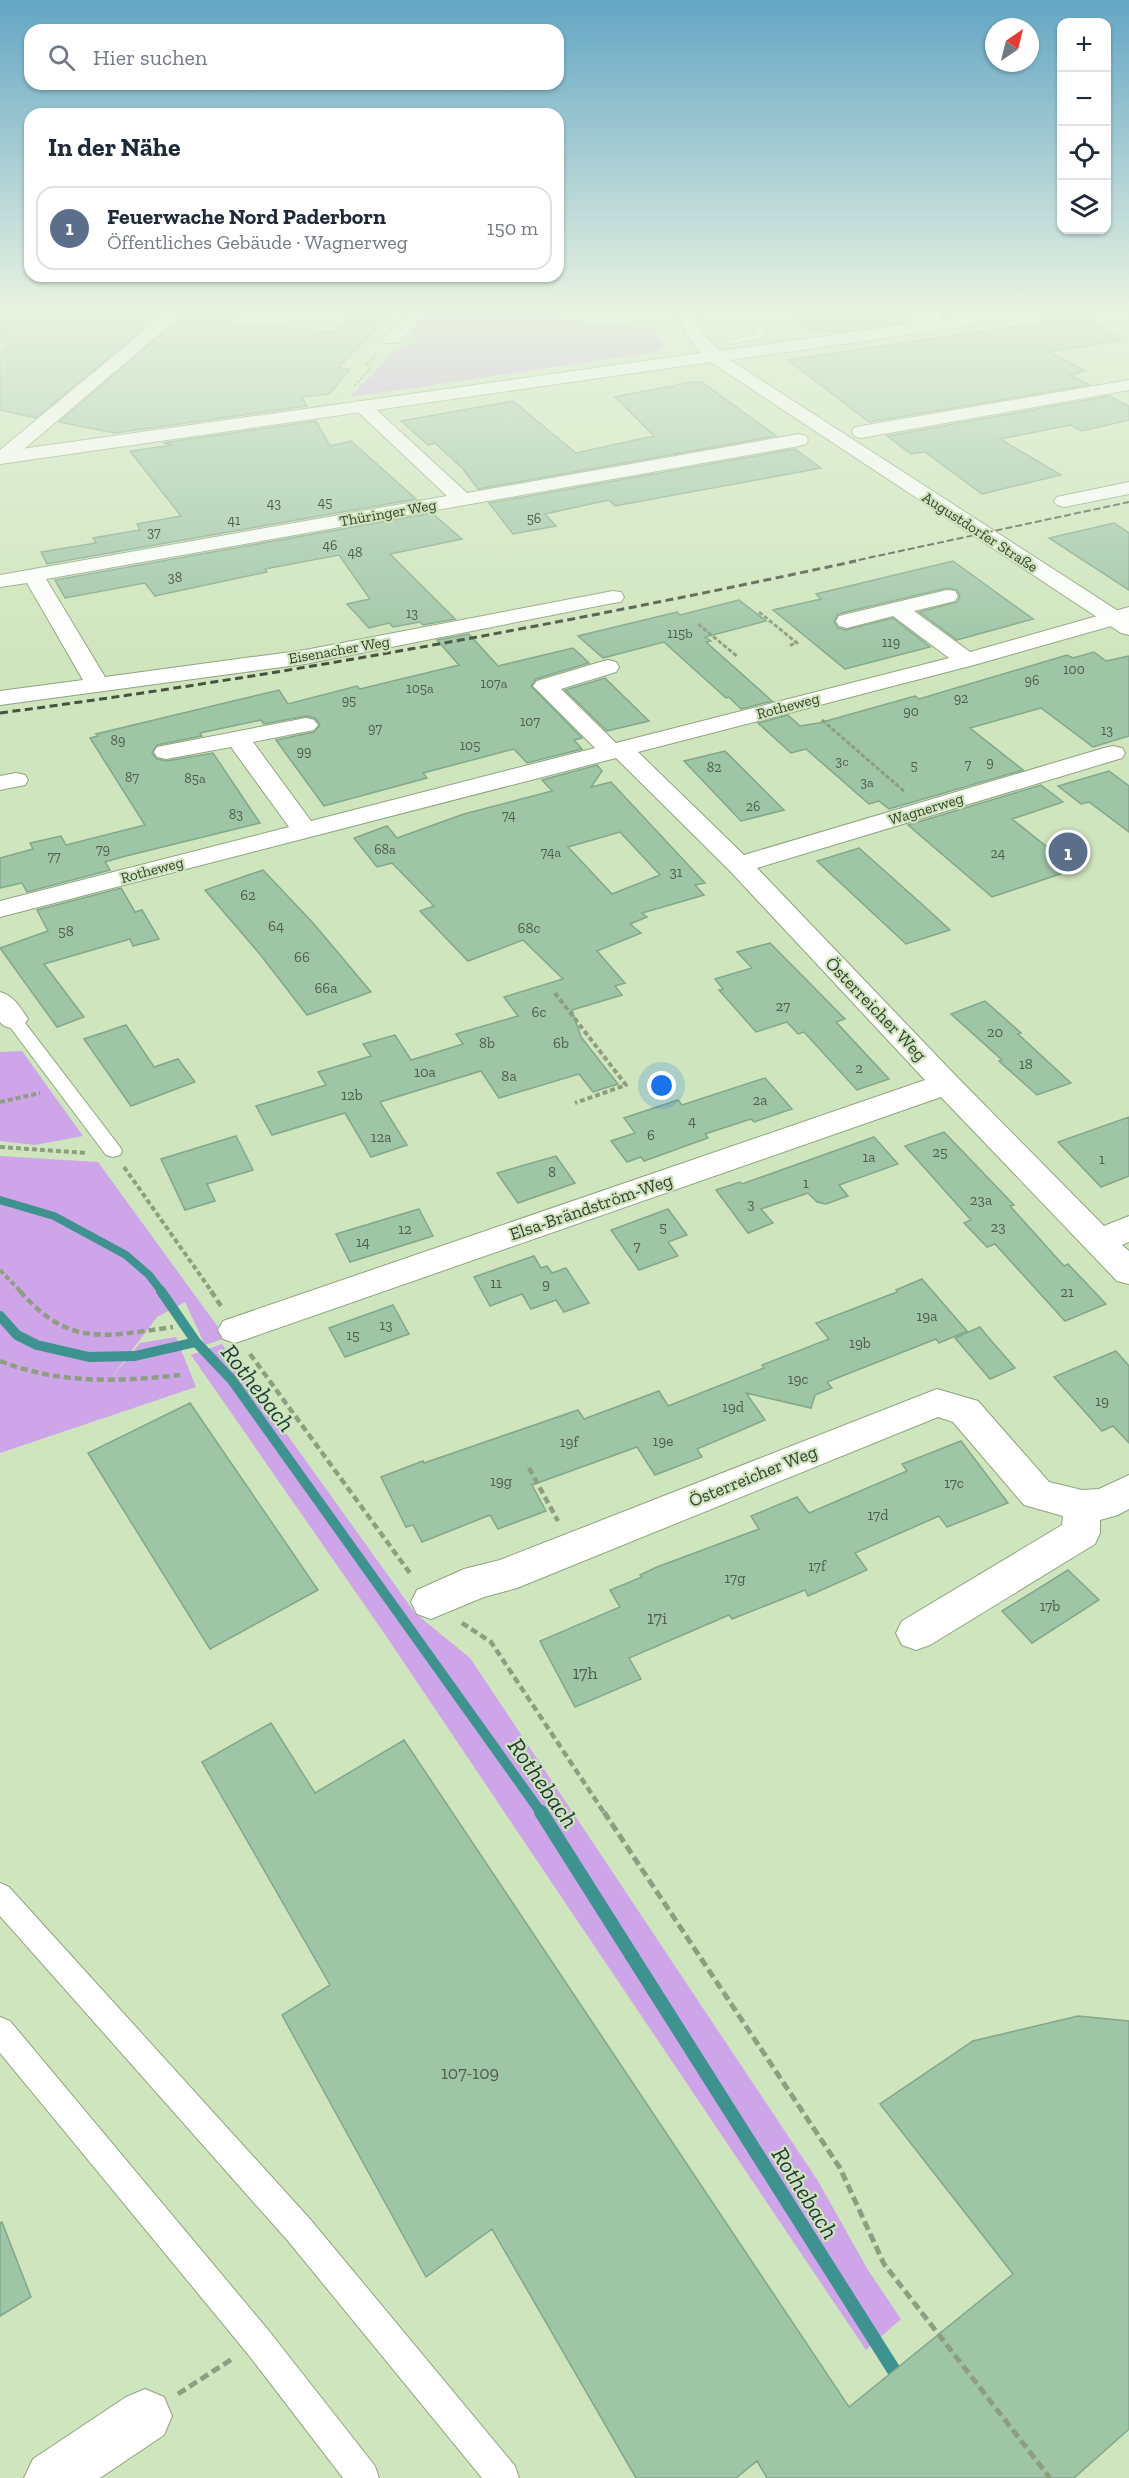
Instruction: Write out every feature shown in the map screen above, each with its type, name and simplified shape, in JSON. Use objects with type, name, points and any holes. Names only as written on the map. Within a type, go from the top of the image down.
[{"type":"street","points":[[1,457],[39,426]]},
{"type":"street","points":[[1,457],[224,426]]},
{"type":"street","points":[[384,426],[463,500]]},
{"type":"street","name":"Augustdorfer Straße","points":[[818,426],[980,533],[1124,620]]},
{"type":"street","points":[[861,432],[899,426]]},
{"type":"street","name":"Thüringer Weg","points":[[0,581],[463,500],[770,441],[799,440]]},
{"type":"street","points":[[1064,501],[1129,488]]},
{"type":"street","points":[[33,575],[98,685]]},
{"type":"street","name":"Eisenacher Weg","points":[[0,698],[305,657],[571,597],[613,597]]},
{"type":"street","points":[[847,621],[947,597]]},
{"type":"street","points":[[898,609],[966,660]]},
{"type":"street","name":"Rotheweg","points":[[0,909],[1124,620]]},
{"type":"street","points":[[608,667],[544,686],[616,750]]},
{"type":"street","points":[[166,752],[306,725]]},
{"type":"street","points":[[238,739],[305,830]]},
{"type":"street","name":"Österreicher Weg","points":[[616,750],[739,865],[946,1084],[1129,1272]]},
{"type":"street","name":"Wagnerweg","points":[[739,865],[1113,753]]},
{"type":"street","name":"Elsa-Brändström-Weg","points":[[237,1332],[946,1084]]},
{"type":"street","points":[[1100,1241],[1129,1228]]},
{"type":"street","name":"Österreicher Weg","points":[[431,1602],[478,1581],[502,1576],[937,1403],[964,1411],[1037,1494],[1082,1506],[1105,1504],[1129,1490]]},
{"type":"street","points":[[916,1633],[1081,1533],[1082,1506]]},
{"type":"street","points":[[52,2478],[145,2416]]},
{"type":"lane","points":[[6,1010],[113,1152]]},
{"type":"lane","points":[[0,1896],[299,2230],[503,2478]]},
{"type":"lane","points":[[0,2031],[258,2342],[363,2478]]},
{"type":"path","points":[[759,612],[797,643],[788,645]]},
{"type":"path","points":[[698,624],[738,657]]},
{"type":"path","points":[[798,704],[817,719],[820,718],[926,810]]},
{"type":"path","points":[[555,993],[626,1085],[575,1103]]},
{"type":"path","points":[[0,1102],[64,1087]]},
{"type":"path","points":[[0,1147],[77,1153],[113,1152],[237,1332],[431,1602],[491,1642],[840,2168],[884,2264],[1050,2478]]},
{"type":"path","points":[[0,1270],[42,1316],[62,1327],[88,1334],[114,1334],[173,1327]]},
{"type":"path","points":[[0,1361],[32,1372],[102,1381],[180,1375]]},
{"type":"path","points":[[529,1468],[573,1548]]},
{"type":"path","points":[[145,2416],[258,2342]]},
{"type":"shaded area","points":[[22,1051],[83,1136],[35,1145],[0,1141],[0,1052]]},
{"type":"shaded area","points":[[0,1156],[98,1162],[226,1338],[205,1345],[185,1302],[157,1317],[109,1381],[140,1343],[176,1337],[196,1387],[0,1453]]},
{"type":"shaded area","points":[[222,1344],[415,1613],[470,1658],[818,2181],[868,2270],[901,2319],[866,2350],[382,1630],[191,1355]]},
{"type":"building","points":[[78,426],[167,426],[115,433]]},
{"type":"building","points":[[284,426],[319,426],[330,446],[351,441],[416,499],[47,564],[41,552],[96,543],[93,538],[140,530],[137,524],[181,516],[130,451],[173,445],[163,443]]},
{"type":"building","points":[[406,426],[543,426],[576,453],[654,436],[644,426],[762,426],[776,436],[478,489],[463,469],[435,443],[428,445]]},
{"type":"building","points":[[944,426],[1068,426],[1000,439],[1061,475],[982,494],[925,452],[911,454],[887,436]]},
{"type":"building","points":[[1072,426],[1105,426],[1082,431]]},
{"type":"building","points":[[795,449],[821,468],[615,506],[609,500],[545,514],[556,526],[513,534],[489,503]]},
{"type":"building","points":[[432,513],[462,539],[390,554],[455,619],[423,625],[420,622],[393,627],[389,623],[369,628],[347,604],[370,599],[339,555],[265,569],[267,572],[155,596],[145,583],[65,598],[55,580]]},
{"type":"building","points":[[1114,523],[1129,533],[1129,590],[1049,538]]},
{"type":"building","points":[[953,561],[1033,619],[957,640],[919,612],[957,602],[960,597],[957,590],[947,588],[838,614],[834,622],[838,628],[846,630],[893,618],[930,647],[845,669],[773,610],[821,599],[816,594]]},
{"type":"building","points":[[739,600],[766,621],[705,637],[711,641],[706,642],[772,701],[741,709],[664,642],[603,658],[578,636],[677,612],[680,615]]},
{"type":"building","points":[[469,634],[498,666],[573,648],[589,663],[536,679],[531,686],[582,738],[574,740],[582,749],[527,763],[514,749],[423,773],[427,778],[324,806],[276,740],[314,732],[320,725],[315,718],[306,716],[264,724],[261,720],[200,733],[202,736],[157,745],[152,753],[157,759],[166,761],[213,753],[260,823],[105,862],[110,870],[27,892],[22,883],[0,888],[0,858],[33,849],[30,843],[61,836],[66,845],[145,825],[90,738],[98,736],[96,734],[279,690],[288,704],[357,686],[360,689],[459,665],[437,640]]},
{"type":"building","points":[[1094,652],[1106,661],[1129,656],[1129,736],[1093,747],[1041,708],[970,728],[1023,770],[889,809],[879,801],[869,804],[806,749],[791,753],[758,723],[788,715],[800,726],[819,723],[915,696],[919,699],[1067,655],[1073,658]]},
{"type":"building","points":[[605,678],[649,721],[607,731],[565,690]]},
{"type":"building","points":[[725,751],[784,810],[741,821],[684,761]]},
{"type":"building","points":[[597,765],[602,771],[591,787],[611,782],[705,883],[695,885],[704,895],[642,913],[647,917],[630,924],[641,933],[597,951],[625,983],[615,986],[622,995],[572,1010],[581,1037],[618,1084],[593,1092],[579,1074],[499,1098],[481,1071],[380,1102],[407,1145],[371,1157],[345,1113],[272,1135],[256,1106],[326,1085],[318,1072],[371,1056],[363,1044],[395,1035],[411,1060],[463,1044],[456,1034],[518,1016],[504,997],[563,979],[523,940],[468,961],[420,911],[434,906],[392,863],[377,867],[354,838],[387,826],[397,838],[464,814],[552,791],[542,780]],"holes":[[[620,832],[660,875],[612,894],[568,847]]]},
{"type":"building","points":[[1109,771],[1129,786],[1129,832],[1089,802],[1081,804],[1058,786]]},
{"type":"building","points":[[1041,785],[1063,802],[1012,819],[1075,869],[992,897],[908,825]]},
{"type":"building","points":[[859,848],[950,930],[906,944],[817,861]]},
{"type":"building","points":[[263,870],[313,923],[371,992],[307,1015],[259,953],[205,890]]},
{"type":"building","points":[[121,888],[135,912],[142,910],[159,939],[133,946],[130,939],[44,964],[84,1017],[57,1027],[0,948],[48,931],[37,910]]},
{"type":"building","points":[[770,943],[845,1019],[836,1022],[889,1079],[857,1090],[804,1032],[798,1034],[787,1022],[756,1032],[719,990],[723,989],[715,979],[752,968],[737,952]]},
{"type":"building","points":[[985,1001],[1071,1083],[1037,1095],[951,1014]]},
{"type":"building","points":[[126,1025],[154,1067],[178,1059],[195,1082],[131,1106],[84,1039]]},
{"type":"building","points":[[765,1078],[792,1109],[754,1122],[751,1119],[705,1134],[708,1138],[644,1161],[641,1157],[627,1162],[611,1141],[635,1133],[624,1118],[678,1100],[682,1105]]},
{"type":"building","points":[[1129,1117],[1129,1176],[1101,1187],[1058,1142]]},
{"type":"building","points":[[944,1132],[1014,1205],[1010,1206],[1064,1266],[1068,1264],[1106,1304],[1065,1321],[995,1244],[987,1247],[964,1223],[971,1220],[905,1146]]},
{"type":"building","points":[[236,1136],[253,1170],[207,1184],[215,1201],[185,1210],[161,1159]]},
{"type":"building","points":[[874,1137],[898,1164],[839,1185],[848,1196],[826,1204],[817,1202],[808,1193],[761,1209],[773,1223],[748,1233],[716,1190],[740,1182],[742,1184]]},
{"type":"building","points":[[556,1156],[575,1183],[518,1203],[497,1173]]},
{"type":"building","points":[[419,1209],[433,1236],[350,1262],[336,1234]]},
{"type":"building","points":[[668,1209],[687,1235],[668,1242],[678,1256],[639,1270],[611,1230]]},
{"type":"building","points":[[534,1256],[541,1268],[547,1266],[552,1273],[566,1268],[589,1303],[564,1312],[556,1300],[531,1309],[522,1294],[490,1306],[474,1277]]},
{"type":"building","points":[[922,1279],[967,1331],[939,1343],[936,1339],[827,1382],[832,1388],[815,1395],[811,1408],[746,1393],[765,1420],[697,1449],[702,1457],[655,1475],[637,1447],[532,1485],[546,1511],[498,1529],[490,1515],[422,1542],[413,1525],[406,1527],[381,1477],[578,1410],[584,1419],[659,1391],[668,1406],[764,1368],[762,1365],[829,1339],[816,1323],[897,1292],[896,1290]]},
{"type":"building","points":[[393,1305],[409,1334],[345,1357],[329,1328]]},
{"type":"building","points":[[980,1327],[1015,1368],[990,1379],[955,1338]]},
{"type":"building","points":[[1116,1351],[1129,1366],[1129,1443],[1113,1426],[1102,1431],[1054,1377]]},
{"type":"building","points":[[190,1403],[318,1590],[210,1649],[88,1453]]},
{"type":"building","points":[[961,1441],[1008,1503],[947,1527],[939,1516],[855,1553],[867,1570],[808,1596],[805,1590],[732,1619],[729,1615],[629,1658],[641,1679],[575,1707],[540,1641],[620,1607],[610,1590],[642,1577],[640,1575],[657,1567],[759,1529],[751,1516],[797,1497],[809,1513],[907,1471],[902,1464]]},
{"type":"building","points":[[1068,1570],[1099,1600],[1032,1643],[1002,1611]]},
{"type":"building","points":[[271,1723],[315,1793],[404,1740],[849,2407],[1013,2274],[880,2104],[973,2041],[1078,2016],[1129,2021],[1129,2429],[1074,2478],[767,2478],[757,2461],[736,2478],[636,2478],[492,2229],[426,2277],[282,2015],[330,1985],[202,1762]]},
{"type":"building","points":[[2,2222],[31,2297],[0,2316],[0,2223]]},
{"type":"waterway","name":"Rothebach","points":[[0,1200],[54,1216],[126,1255],[149,1275],[162,1292]]},
{"type":"waterway","name":"Rothebach","points":[[161,1291],[196,1342]]},
{"type":"waterway","points":[[0,1316],[17,1335],[37,1345],[89,1357],[135,1356],[196,1342]]},
{"type":"waterway","name":"Rothebach","points":[[196,1342],[232,1380],[542,1814]]},
{"type":"waterway","name":"Rothebach","points":[[541,1812],[900,2380]]},
{"type":"railway","points":[[849,562],[1129,502]]},
{"type":"railway","points":[[0,713],[215,682],[430,646],[856,561]]},
{"type":"place","name":"Feuerwache Nord Paderborn","points":[[1068,852]]}]
